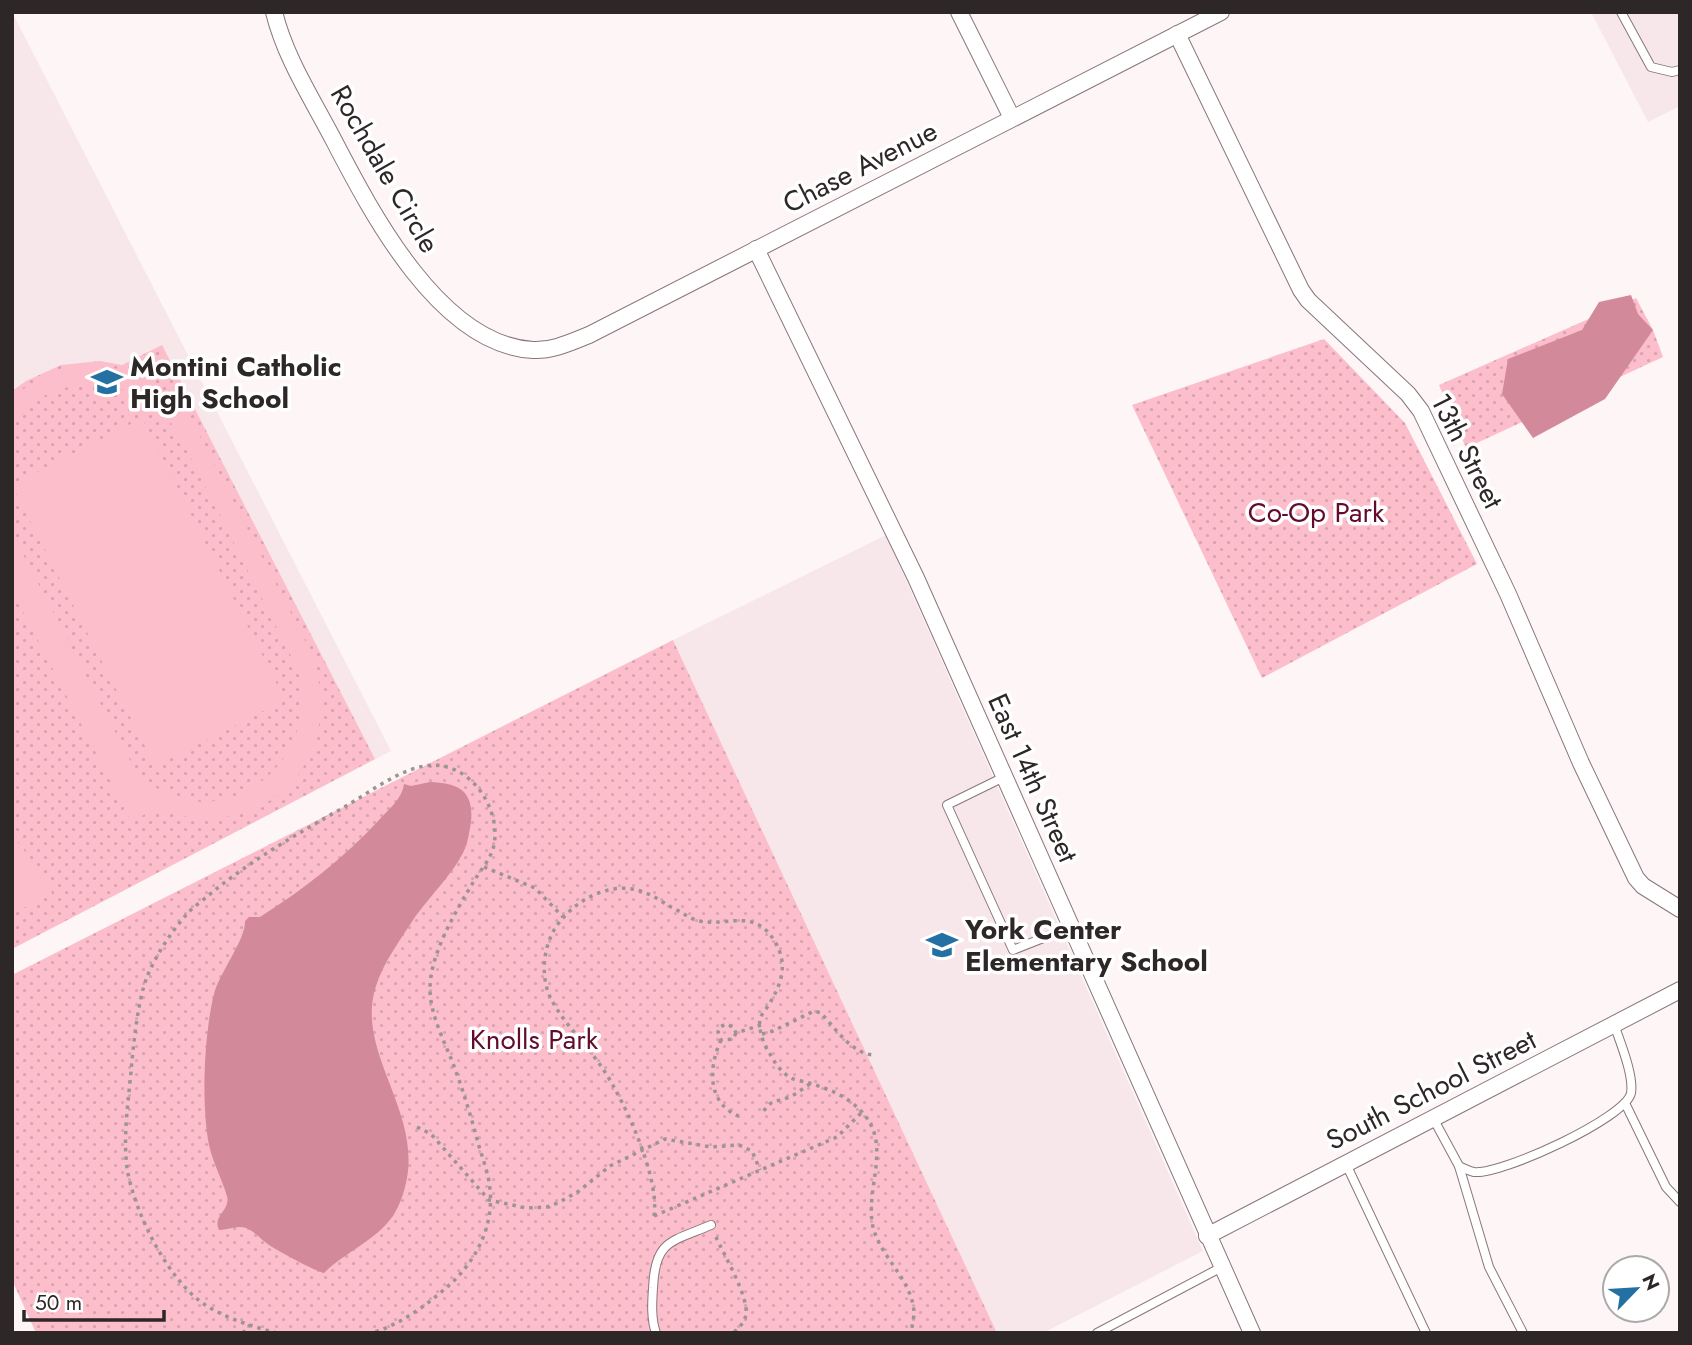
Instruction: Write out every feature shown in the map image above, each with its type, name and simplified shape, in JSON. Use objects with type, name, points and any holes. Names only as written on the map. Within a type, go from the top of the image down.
[{"type":"street","name":"Rochdale Circle","points":[[274,12],[287,50],[364,198],[399,253],[425,285],[461,319],[480,333],[517,348]]},
{"type":"street","points":[[959,12],[1012,117]]},
{"type":"street","name":"Chase Avenue","points":[[517,348],[550,348],[589,335],[1221,12]]},
{"type":"street","name":"13th Street","points":[[1177,34],[1301,290],[1308,300],[1408,394],[1421,411],[1508,594],[1581,763],[1636,878],[1643,886],[1680,909]]},
{"type":"street","name":"East 14th Street","points":[[756,249],[916,578],[1252,1333]]},
{"type":"street","name":"South School Street","points":[[1207,1236],[1680,990]]},
{"type":"lane","points":[[1621,12],[1651,67],[1672,72],[1680,70]]},
{"type":"lane","points":[[1004,777],[947,805],[1013,950],[1071,927]]},
{"type":"lane","points":[[1459,1166],[1475,1172],[1515,1164],[1558,1145],[1625,1103],[1631,1094],[1631,1079],[1614,1024]]},
{"type":"lane","points":[[1625,1103],[1665,1187],[1680,1202]]},
{"type":"lane","points":[[1433,1118],[1459,1166],[1489,1266],[1523,1333]]},
{"type":"lane","points":[[1346,1164],[1426,1333]]},
{"type":"lane","points":[[656,1333],[652,1296],[658,1253],[669,1243],[711,1225]]},
{"type":"lane","points":[[1097,1333],[1222,1267]]},
{"type":"path","points":[[277,1333],[208,1307],[193,1295],[155,1247],[136,1205],[127,1168],[125,1129],[134,1045],[146,979],[163,947],[188,913],[227,879],[288,839],[416,766],[446,766],[477,786],[493,812],[493,848],[441,942],[430,989],[435,1018],[464,1092],[491,1191],[490,1217],[476,1255],[457,1278],[433,1299],[383,1330],[371,1333]]},
{"type":"path","points":[[483,866],[535,888],[563,917]]},
{"type":"path","points":[[862,1112],[837,1136],[654,1216],[656,1204],[652,1173],[642,1149],[605,1071],[550,996],[544,962],[554,929],[563,917],[598,892],[607,889],[643,891],[698,921],[741,920],[762,927],[775,942],[782,959],[783,973],[779,989],[760,1018],[768,1052],[791,1078],[844,1096],[862,1112],[876,1133],[872,1219],[875,1239],[908,1292],[914,1311],[911,1333]]},
{"type":"path","points":[[762,1034],[814,1011],[821,1013],[863,1054],[874,1055]]},
{"type":"path","points":[[736,1033],[733,1027],[726,1024],[720,1027],[718,1032],[721,1040],[715,1054],[712,1080],[724,1107],[741,1116]]},
{"type":"path","points":[[721,1040],[733,1039],[736,1033],[761,1025]]},
{"type":"path","points":[[764,1111],[766,1106],[774,1101],[791,1097],[810,1084]]},
{"type":"path","points":[[416,1127],[431,1134],[489,1200],[526,1208],[547,1207],[579,1191],[610,1166],[665,1139],[711,1147],[739,1144],[752,1152],[760,1170]]},
{"type":"path","points":[[711,1225],[744,1300],[746,1314],[740,1327],[733,1333]]},
{"type":"path","points":[[243,1333],[250,1325]]},
{"type":"shaded area","name":"Montini Catholic High School","points":[[12,12],[391,751],[12,949]]},
{"type":"shaded area","points":[[1591,12],[1680,12],[1680,106],[1648,122]]},
{"type":"shaded area","points":[[1631,295],[1638,314],[1653,330],[1605,399],[1533,438],[1502,394],[1508,359],[1582,330],[1599,302]]},
{"type":"shaded area","name":"York Center Elementary School","points":[[886,535],[1203,1251],[1043,1333],[997,1333],[673,640]]},
{"type":"shaded area","points":[[430,782],[457,787],[467,796],[471,822],[467,842],[453,870],[415,917],[388,959],[376,986],[372,1011],[374,1035],[406,1134],[409,1160],[405,1187],[397,1209],[385,1225],[324,1273],[269,1245],[246,1228],[219,1230],[217,1225],[228,1201],[209,1145],[204,1090],[208,1029],[214,994],[249,917],[260,917],[338,860],[394,804],[404,784],[411,786]]},
{"type":"green space","points":[[1636,298],[1653,330],[1663,357],[1466,448],[1439,385]]},
{"type":"green space","name":"Co-Op Park","points":[[1324,339],[1405,423],[1477,564],[1262,678],[1132,405]]},
{"type":"green space","name":"Montini Catholic High School","points":[[162,345],[375,759],[12,949],[12,391],[26,381],[61,365],[100,361],[122,365]]},
{"type":"green space","points":[[71,366],[107,367],[138,376],[166,393],[191,419],[312,654],[320,693],[318,729],[307,761],[288,786],[262,805],[231,816],[195,818],[156,809],[131,821],[12,590],[12,533],[134,768],[162,791],[193,801],[225,799],[253,787],[278,766],[294,738],[302,705],[297,668],[179,434],[164,414],[140,397],[121,389],[81,385],[43,397],[26,408],[12,424],[12,397],[44,375]]},
{"type":"green space","points":[[142,418],[285,700],[155,766],[12,485]]},
{"type":"green space","name":"Knolls Park","points":[[673,640],[997,1333],[36,1333],[12,1280],[12,975]]},
{"type":"green space","points":[[12,835],[39,869],[52,893],[12,914]]},
{"type":"place","name":"Montini Catholic High School","points":[[107,382]]},
{"type":"place","name":"York Center Elementary School","points":[[942,945]]}]
